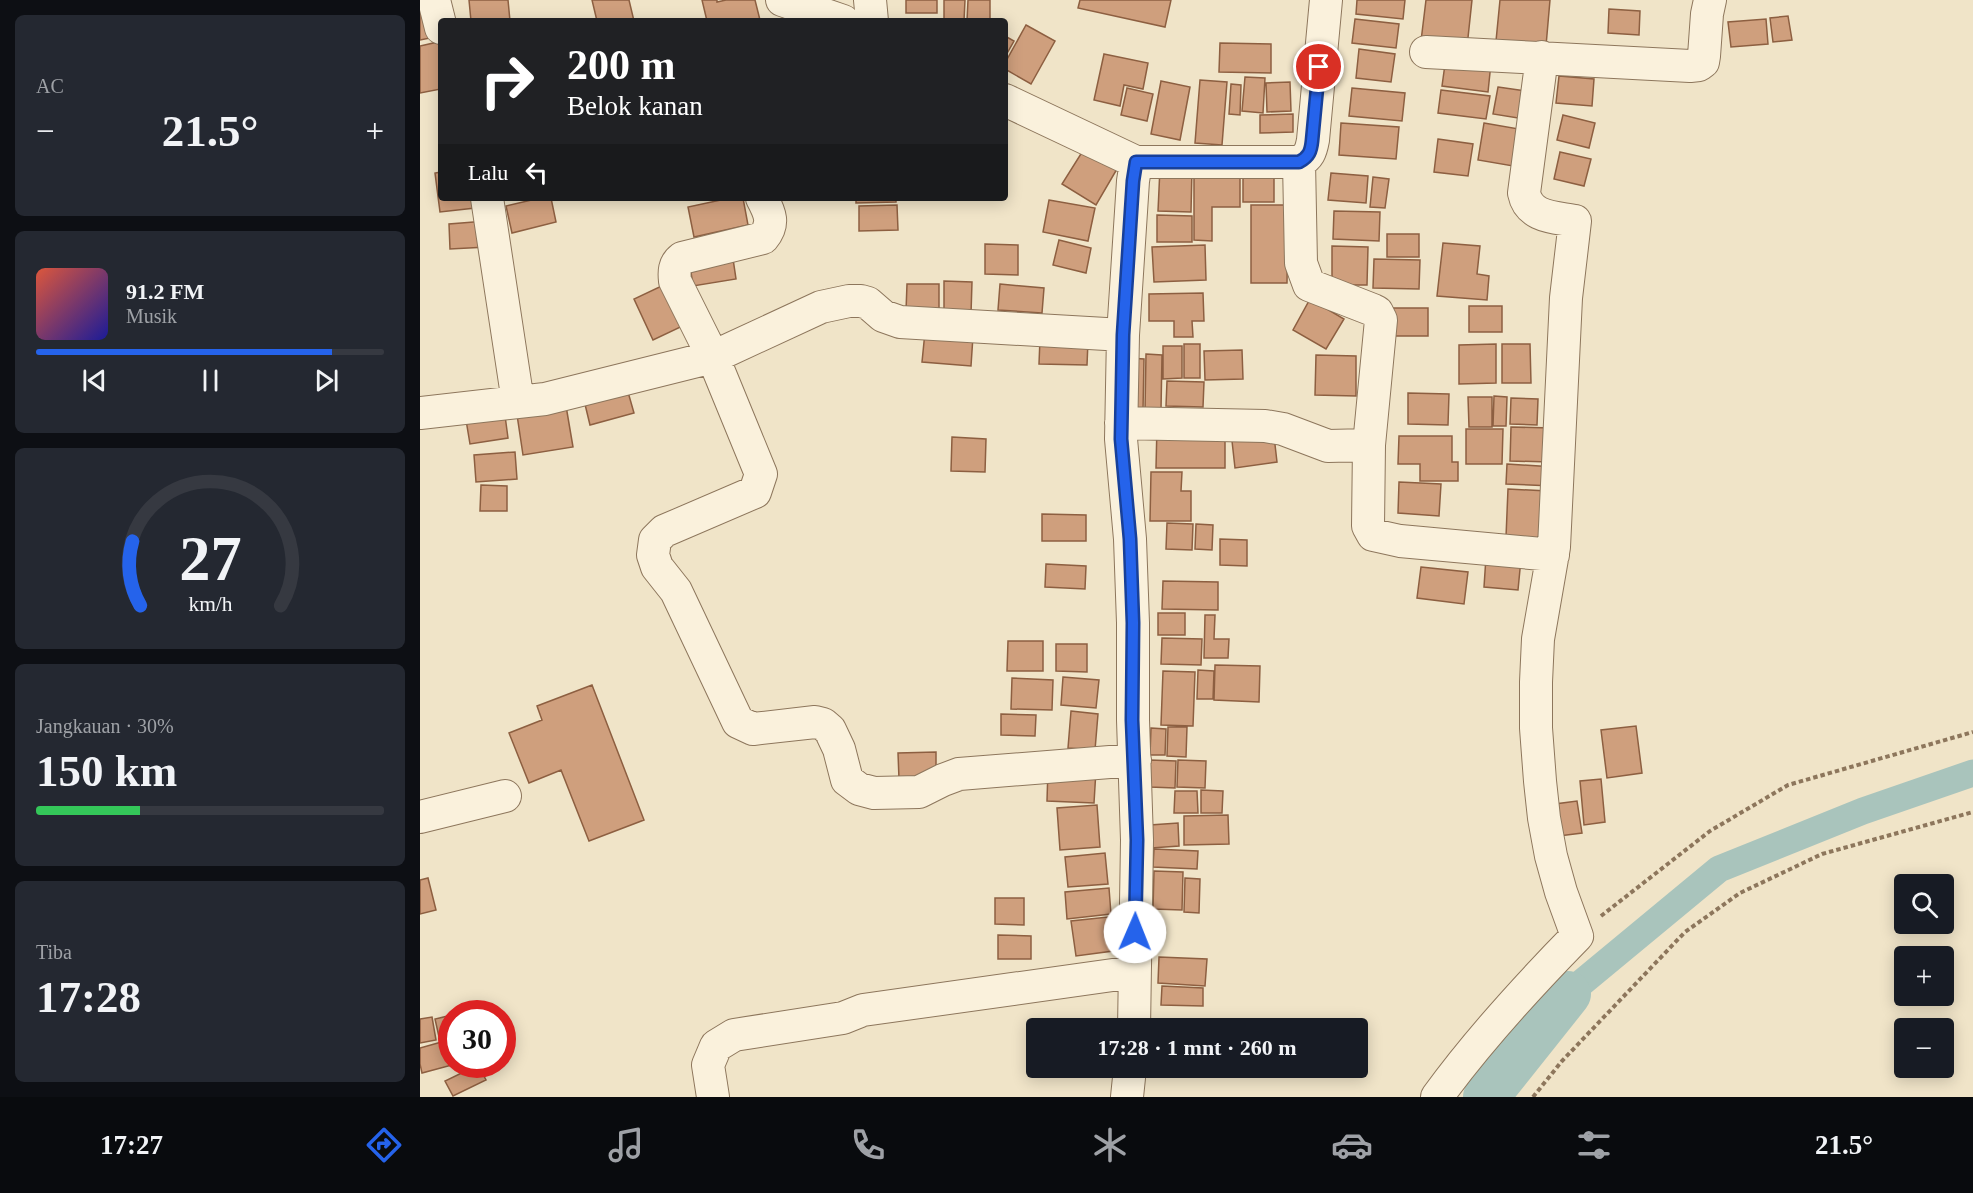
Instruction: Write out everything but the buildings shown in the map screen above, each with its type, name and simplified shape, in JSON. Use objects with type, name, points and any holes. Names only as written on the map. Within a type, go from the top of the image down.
[{"type":"street","points":[[435,0],[439,18]]},
{"type":"street","points":[[782,0],[834,18]]},
{"type":"street","points":[[870,0],[872,18]]},
{"type":"street","points":[[1008,101],[1136,162],[1299,162],[1309,154],[1312,141],[1326,0]]},
{"type":"street","points":[[1426,52],[1699,65],[1703,62],[1710,0]]},
{"type":"street","points":[[1437,1097],[1520,994],[1577,936],[1551,856],[1544,818],[1536,728],[1538,639],[1553,555],[1566,298],[1575,221],[1537,213],[1528,205],[1524,193],[1542,57]]},
{"type":"street","points":[[1134,1018],[1137,840],[1130,539],[1121,423],[1123,335],[1136,162]]},
{"type":"street","points":[[1299,162],[1301,263],[1309,285],[1373,310],[1377,312],[1381,320],[1369,446],[1368,526],[1373,535],[1400,542],[1553,555]]},
{"type":"street","points":[[486,201],[518,402]]},
{"type":"street","points":[[763,201],[771,218],[768,233],[763,238],[682,258],[676,266],[675,281],[713,357],[761,474],[759,484],[755,492],[664,531],[655,540],[653,555],[657,567],[676,591],[738,722],[753,729],[815,722],[823,724],[835,738],[847,780],[859,789],[874,793],[919,792],[959,774],[1135,760]]},
{"type":"street","points":[[420,413],[574,393],[713,357],[822,307],[856,300],[868,303],[883,316],[900,322],[1123,335]]},
{"type":"street","points":[[1121,423],[1265,426],[1283,429],[1328,446],[1369,446]]},
{"type":"street","points":[[420,817],[505,796]]},
{"type":"street","points":[[713,1097],[708,1065],[716,1046],[734,1035],[843,1018],[863,1010],[1134,972]]},
{"type":"street","points":[[1127,1097],[1129,1078]]},
{"type":"path","points":[[1577,936],[1643,881],[1710,831],[1788,785],[1973,732]]},
{"type":"path","points":[[1533,1097],[1562,1061],[1685,932],[1740,893],[1822,854],[1973,812]]},
{"type":"waterway","points":[[1568,994],[1719,869],[1863,811],[1973,773]]},
{"type":"waterway","points":[[1486,1097],[1568,994]]},
{"type":"route","points":[[1135,932],[1137,840],[1132,720],[1133,623],[1130,539],[1121,439],[1123,335],[1136,162],[1299,162],[1306,158],[1311,150],[1319,67]]}]
